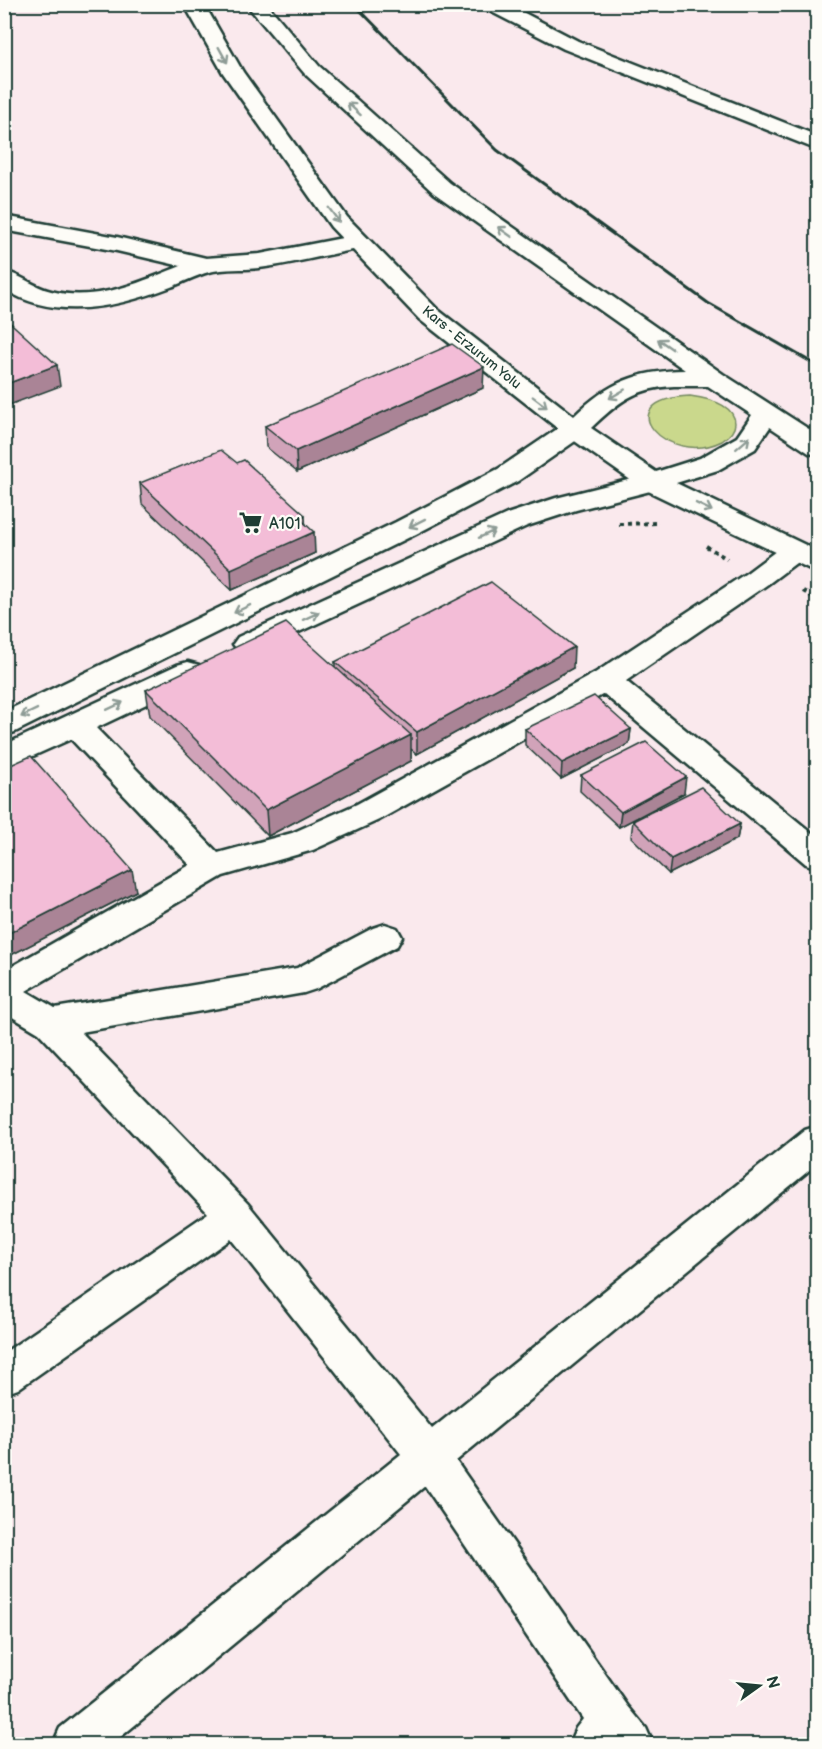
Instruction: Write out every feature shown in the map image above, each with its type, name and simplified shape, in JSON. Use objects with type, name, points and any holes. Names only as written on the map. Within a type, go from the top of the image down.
[{"type":"main road","name":"Kars - Erzurum Yolu","points":[[194,4],[233,73],[339,222],[428,314],[575,429],[652,482],[806,556]]},
{"type":"main road","points":[[256,4],[312,70],[442,188],[714,379],[818,447]]},
{"type":"main road","points":[[491,4],[571,45],[818,144]]},
{"type":"main road","points":[[4,223],[117,244],[206,265]]},
{"type":"main road","points":[[4,278],[29,292],[66,302],[94,301],[127,295],[206,265],[260,261],[358,242]]},
{"type":"main road","points":[[4,725],[427,518],[508,475],[575,429],[611,396],[639,382],[681,377],[714,379]]},
{"type":"main road","points":[[4,758],[517,520],[709,464],[746,443],[766,414]]},
{"type":"main road","points":[[4,988],[212,867],[258,855],[336,828],[606,680],[758,578],[806,556]]},
{"type":"main road","points":[[606,680],[818,856]]},
{"type":"main road","points":[[75,724],[212,867]]},
{"type":"main road","points":[[51,1023],[304,980],[385,937]]},
{"type":"main road","points":[[4,995],[51,1023],[235,1215],[429,1457],[611,1737]]},
{"type":"main road","points":[[76,1744],[137,1697],[818,1141]]},
{"type":"main road","points":[[4,1376],[235,1215]]},
{"type":"path","points":[[614,525],[634,522],[669,524]]},
{"type":"path","points":[[699,542],[758,578],[803,591],[818,600]]},
{"type":"green space","points":[[690,396],[718,403],[730,411],[735,423],[729,436],[722,441],[702,447],[682,446],[666,440],[654,430],[649,419],[652,409],[665,400]]},
{"type":"building","points":[[4,317],[57,365],[4,385]]},
{"type":"building","points":[[452,344],[484,367],[296,451],[265,426]]},
{"type":"building","points":[[221,450],[237,463],[244,460],[305,515],[299,518],[314,532],[231,569],[140,483]]},
{"type":"building","points":[[491,582],[574,647],[417,732],[335,662]]},
{"type":"building","points":[[286,623],[411,735],[266,810],[146,690]]},
{"type":"building","points":[[594,696],[631,729],[562,763],[525,729]]},
{"type":"building","points":[[646,742],[686,777],[621,812],[581,775]]},
{"type":"building","points":[[31,756],[132,870],[7,934],[4,931],[4,768]]},
{"type":"building","points":[[701,787],[740,824],[671,859],[633,821]]},
{"type":"railway","points":[[354,4],[497,150],[708,303],[818,366]]},
{"type":"place","name":"A101","points":[[251,523]]}]
